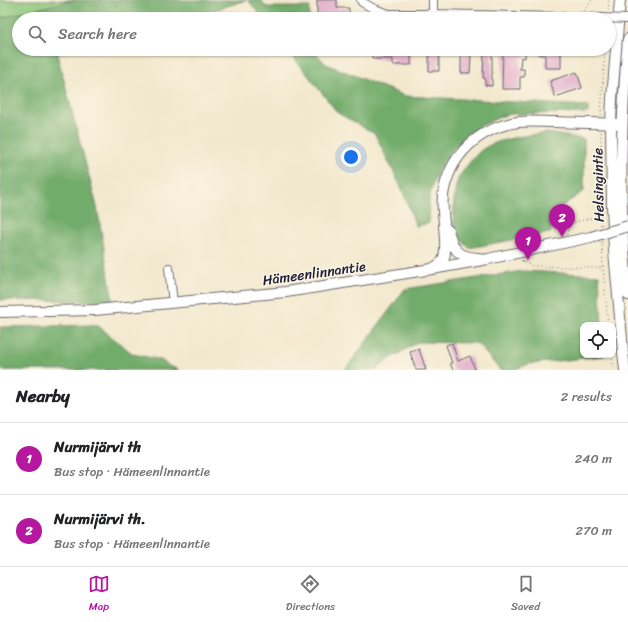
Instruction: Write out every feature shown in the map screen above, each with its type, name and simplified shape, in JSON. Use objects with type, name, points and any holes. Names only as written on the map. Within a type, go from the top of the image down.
[{"type":"main road","name":"Helsingintie","points":[[616,49],[620,0]]},
{"type":"main road","name":"Helsingintie","points":[[625,370],[623,352],[625,339],[614,250],[612,205],[617,124],[628,39]]},
{"type":"main road","name":"Helsingintie","points":[[615,56],[612,98],[617,124],[628,295]]},
{"type":"main road","points":[[432,270],[441,263],[444,256],[443,196],[450,171],[457,158],[466,148],[485,133],[496,128],[519,122],[617,124]]},
{"type":"main road","points":[[443,208],[452,242],[456,251],[471,258],[488,259]]},
{"type":"main road","name":"Hämeenlinnantie","points":[[0,312],[95,310],[286,292],[432,270],[488,259],[520,257],[567,242],[596,237],[628,226]]},
{"type":"street","points":[[361,0],[374,9],[383,12]]},
{"type":"street","points":[[433,0],[433,12]]},
{"type":"street","points":[[616,19],[628,19]]},
{"type":"street","points":[[169,268],[173,303]]},
{"type":"path","points":[[583,12],[592,0]]},
{"type":"path","points":[[608,12],[609,0]]},
{"type":"path","points":[[601,230],[601,124],[605,56]]},
{"type":"path","points":[[567,242],[568,229],[571,223],[601,215]]},
{"type":"path","points":[[596,237],[603,268],[608,322]]},
{"type":"path","points":[[520,257],[525,263],[533,266],[603,268]]},
{"type":"path","points":[[520,257],[528,260]]},
{"type":"path","points":[[612,358],[614,370]]},
{"type":"green space","points":[[0,0],[74,0],[25,12],[12,12],[12,15],[0,18]]},
{"type":"green space","points":[[74,0],[247,0],[208,12],[25,12]]},
{"type":"green space","points":[[248,0],[261,0],[266,7],[310,7],[310,12],[257,12]]},
{"type":"green space","points":[[12,15],[12,56],[58,56],[97,207],[113,301],[0,300],[0,18]]},
{"type":"green space","points":[[293,56],[319,56],[326,64],[405,96],[588,106],[588,113],[508,114],[474,130],[456,146],[441,166],[431,189],[429,223],[416,226],[402,189],[375,134],[338,113]]},
{"type":"green space","points":[[548,133],[584,139],[584,191],[558,209],[550,233],[469,248],[459,236],[454,224],[455,192],[458,178],[476,155],[490,145],[515,138]]},
{"type":"green space","points":[[523,271],[599,275],[602,322],[580,322],[580,358],[585,358],[529,364],[513,370],[500,370],[477,343],[418,342],[380,365],[377,370],[345,370],[405,289]]},
{"type":"green space","points":[[97,325],[133,354],[161,360],[169,366],[180,370],[0,370],[0,327]]},
{"type":"building","points":[[317,0],[337,0],[337,8],[349,8],[349,12],[317,12]]},
{"type":"building","points":[[372,56],[411,56],[411,65],[393,65],[393,59],[372,59]]},
{"type":"building","points":[[429,56],[439,56],[439,71],[429,71]]},
{"type":"building","points":[[461,56],[471,56],[470,73],[461,73]]},
{"type":"building","points":[[484,56],[492,56],[492,86],[485,85],[485,78],[483,78]]},
{"type":"building","points":[[503,56],[525,56],[525,58],[521,57],[520,69],[524,69],[524,77],[520,77],[520,89],[502,89]]},
{"type":"building","points":[[545,56],[561,56],[561,68],[545,68]]},
{"type":"building","points":[[577,72],[582,88],[555,97],[550,81]]},
{"type":"building","points":[[452,343],[458,361],[470,356],[475,369],[453,370],[446,345]]},
{"type":"building","points":[[419,349],[426,370],[416,370],[410,352]]},
{"type":"place","name":"Nurmijärvi th.","points":[[562,237]]},
{"type":"place","name":"Nurmijärvi th","points":[[528,260]]}]
